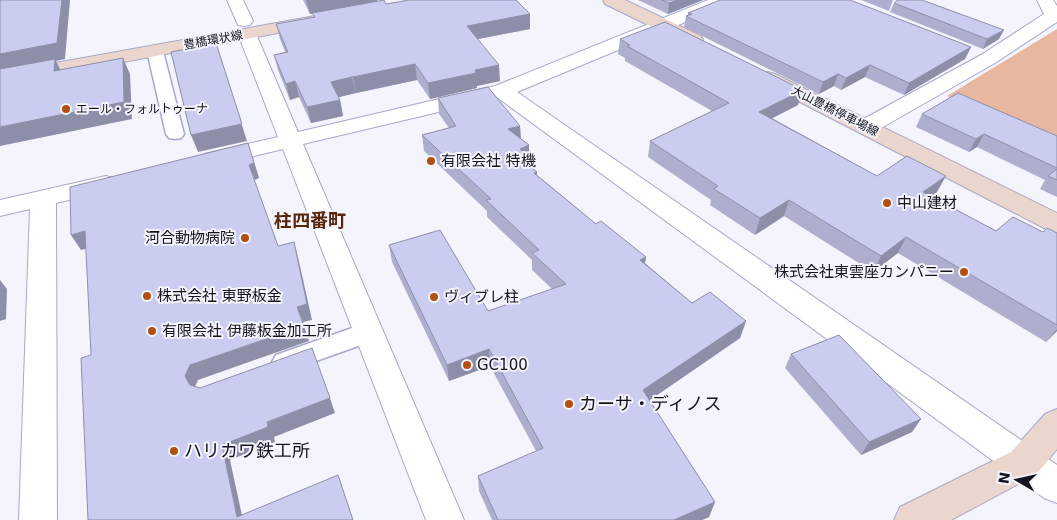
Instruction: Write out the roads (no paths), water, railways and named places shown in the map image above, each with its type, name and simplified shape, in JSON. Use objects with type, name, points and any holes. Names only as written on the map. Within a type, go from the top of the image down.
[{"type":"main road","points":[[611,0],[708,47]]},
{"type":"main road","name":"豊橋環状線","points":[[0,64],[246,27],[331,12]]},
{"type":"main road","name":"豊橋環状線","points":[[0,79],[155,51],[246,27]]},
{"type":"main road","name":"大山豊橋停車場線","points":[[753,70],[1057,224]]},
{"type":"main road","points":[[912,520],[1024,463],[1057,424]]},
{"type":"street","points":[[235,0],[445,520]]},
{"type":"street","points":[[196,163],[502,91],[723,0]]},
{"type":"street","points":[[866,127],[988,59],[1052,11]]},
{"type":"street","points":[[969,52],[988,59]]},
{"type":"street","points":[[502,91],[1057,486]]},
{"type":"street","points":[[0,208],[129,178]]},
{"type":"street","points":[[38,520],[43,198]]},
{"type":"lane","points":[[155,51],[175,134]]},
{"type":"lane","points":[[262,370],[369,332]]},
{"type":"place","name":"エール・フォルトゥーナ","points":[[66,109]]},
{"type":"place","name":"有限会社 特機","points":[[431,161]]},
{"type":"place","name":"中山建材","points":[[887,203]]},
{"type":"place","name":"河合動物病院","points":[[245,238]]},
{"type":"place","name":"株式会社東雲座カンパニー","points":[[964,272]]},
{"type":"place","name":"株式会社 東野板金","points":[[147,296]]},
{"type":"place","name":"ヴィブレ柱","points":[[434,297]]},
{"type":"place","name":"有限会社 伊藤板金加工所","points":[[152,331]]},
{"type":"place","name":"GC100","points":[[467,365]]},
{"type":"place","name":"カーサ・ディノス","points":[[569,404]]},
{"type":"place","name":"ハリカワ鉄工所","points":[[174,451]]},
{"type":"district","name":"柱四番町","points":[[310,221]]}]
